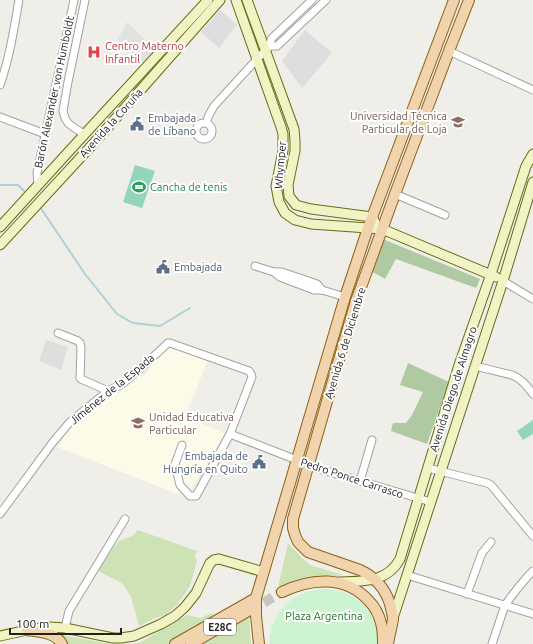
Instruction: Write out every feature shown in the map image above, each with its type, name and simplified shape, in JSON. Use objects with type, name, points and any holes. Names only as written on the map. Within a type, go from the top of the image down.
[{"type":"main road","name":"Avenida 6 de Diciembre","points":[[260,644],[256,616],[256,598],[298,460],[344,297],[368,228],[454,0]]},
{"type":"main road","name":"Avenida 6 de Diciembre","points":[[388,644],[393,619],[385,591],[379,583],[368,574],[360,570],[308,552],[298,542],[293,528],[293,519],[356,301],[469,0]]},
{"type":"main road","points":[[282,592],[298,585],[311,582],[328,581],[338,582],[358,590],[372,604],[379,616],[383,644]]},
{"type":"main road","points":[[176,644],[256,598]]},
{"type":"main road","name":"E28C","points":[[190,644],[250,610]]},
{"type":"main road","points":[[27,630],[44,632],[52,635],[60,640],[62,644]]},
{"type":"street","points":[[0,85],[11,43],[19,0]]},
{"type":"street","name":"Barón Alexander von Humboldt","points":[[38,184],[37,173],[74,0]]},
{"type":"street","name":"Barón Alexander von Humboldt","points":[[84,134],[68,123],[63,111],[85,0]]},
{"type":"street","name":"Avenida la Coruña","points":[[0,227],[208,0]]},
{"type":"street","name":"Avenida la Coruña","points":[[0,245],[93,144],[220,0]]},
{"type":"street","name":"Whymper","points":[[236,0],[283,134],[283,150],[276,186],[279,202],[284,213],[295,220],[311,224],[382,229],[491,274],[533,299]]},
{"type":"street","name":"Whymper","points":[[247,0],[268,48],[294,129],[295,151],[288,185],[289,196],[296,205],[311,209],[372,218],[382,229]]},
{"type":"street","points":[[206,123],[214,106],[268,48],[271,39],[312,0]]},
{"type":"street","points":[[268,48],[277,46],[326,0]]},
{"type":"street","points":[[449,51],[533,90]]},
{"type":"street","points":[[0,117],[45,134]]},
{"type":"street","name":"Avenida Diego de Almagro","points":[[338,582],[382,577],[396,566],[400,558],[459,365],[491,274],[526,166],[533,154]]},
{"type":"street","name":"Avenida Diego de Almagro","points":[[393,619],[503,281],[533,182]]},
{"type":"street","points":[[395,194],[445,215]]},
{"type":"street","points":[[255,266],[274,272],[280,277],[314,290],[322,290],[344,297]]},
{"type":"street","points":[[58,332],[78,340],[80,343],[80,378],[108,391]]},
{"type":"street","name":"Jiménez de la Espada","points":[[0,514],[53,442],[70,422],[108,391],[122,384],[168,343],[249,371],[252,377],[230,434]]},
{"type":"street","points":[[475,366],[517,377],[521,379],[533,394]]},
{"type":"street","points":[[182,445],[176,464],[180,485],[190,496],[196,496],[230,434]]},
{"type":"street","name":"Pedro Ponce Carrasco","points":[[230,434],[298,460],[309,466],[430,502]]},
{"type":"street","points":[[360,480],[372,440]]},
{"type":"street","points":[[428,468],[491,485],[533,536]]},
{"type":"street","points":[[65,628],[69,611],[125,519]]},
{"type":"street","points":[[467,594],[482,553],[491,542]]},
{"type":"street","points":[[0,636],[39,628],[65,628],[113,638],[134,636],[161,624],[175,616],[185,607],[196,593],[210,563],[214,560],[219,559],[264,572]]},
{"type":"street","points":[[492,644],[505,605],[533,571]]},
{"type":"street","points":[[407,575],[533,614]]},
{"type":"shaded area","points":[[220,10],[237,25],[219,48],[201,32]]},
{"type":"shaded area","points":[[127,22],[156,50],[143,63],[118,39]]},
{"type":"shaded area","points":[[305,30],[332,53],[302,88],[282,61]]},
{"type":"shaded area","points":[[46,340],[68,347],[61,370],[39,361]]},
{"type":"shaded area","name":"Unidad Educativa Particular","points":[[167,345],[208,360],[185,417],[225,433],[191,490],[184,488],[178,494],[57,447],[69,429],[89,409],[112,392],[119,393],[139,374],[145,375]]},
{"type":"green space","name":"Cancha de tenis","points":[[135,165],[155,171],[142,208],[123,202]]},
{"type":"green space","points":[[385,240],[480,279],[476,288],[396,259],[385,279],[371,271],[380,241]]},
{"type":"green space","points":[[408,363],[449,382],[427,444],[391,431],[393,423],[406,423],[412,415],[423,392],[400,385]]},
{"type":"green space","points":[[533,420],[533,434],[523,440],[517,431]]},
{"type":"green space","points":[[138,530],[197,551],[195,556],[197,561],[190,586],[177,605],[166,615],[155,618],[139,626],[131,597],[123,584],[98,571],[119,541],[132,536]]},
{"type":"green space","points":[[288,543],[310,565],[343,575],[303,579],[278,587]]},
{"type":"green space","name":"Plaza Argentina","points":[[321,589],[336,590],[356,598],[366,608],[376,623],[380,644],[269,644],[274,623],[284,606],[300,595]]},
{"type":"green space","points":[[212,613],[214,617],[209,622],[169,644],[132,644],[141,642],[187,615],[200,618]]},
{"type":"green space","points":[[249,617],[251,644],[199,644]]},
{"type":"green space","points":[[56,634],[110,644],[63,644]]},
{"type":"waterway","points":[[0,185],[18,185],[27,194]]},
{"type":"waterway","points":[[40,207],[85,274],[117,314],[133,323],[160,326],[190,308]]},
{"type":"tunnel","points":[[251,610],[282,592]]},
{"type":"place","name":"Centro Materno Infantil","points":[[94,52]]},
{"type":"place","name":"Universidad Técnica Particular de Loja","points":[[458,122]]},
{"type":"place","name":"Embajada de Líbano","points":[[137,124]]},
{"type":"place","name":"Cancha de tenis","points":[[139,187]]},
{"type":"place","name":"Embajada","points":[[163,267]]},
{"type":"place","name":"Unidad Educativa Particular","points":[[138,423]]},
{"type":"place","name":"Embajada de Hungría en Quito","points":[[259,462]]}]
